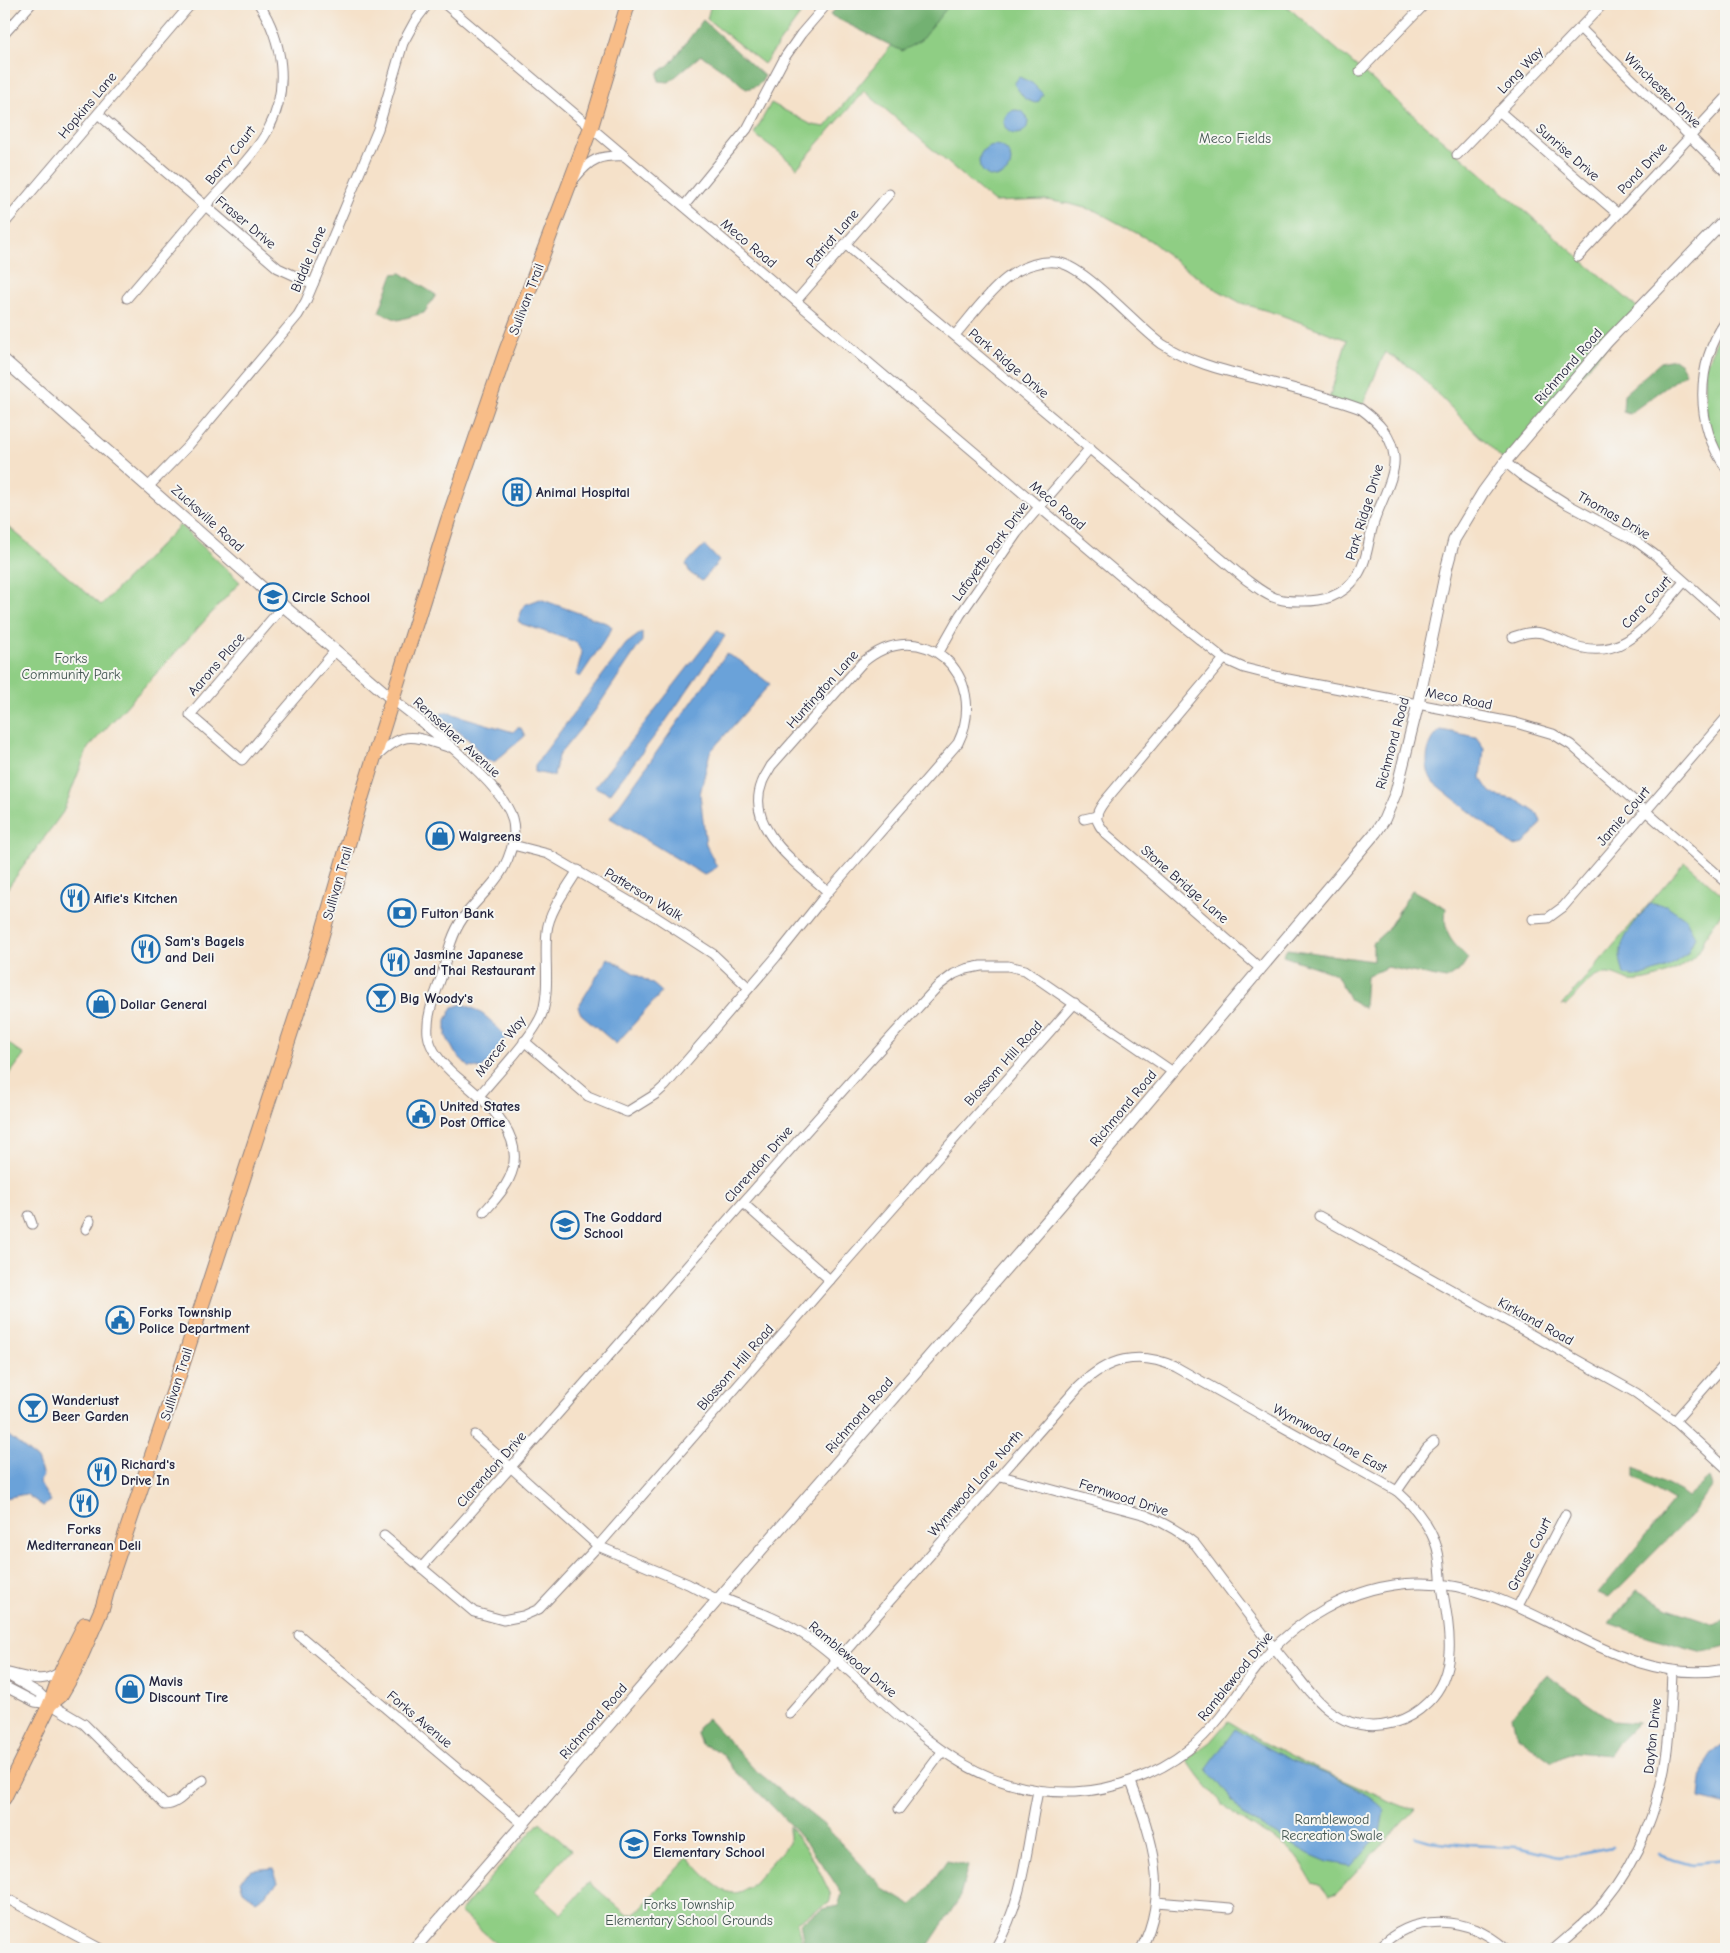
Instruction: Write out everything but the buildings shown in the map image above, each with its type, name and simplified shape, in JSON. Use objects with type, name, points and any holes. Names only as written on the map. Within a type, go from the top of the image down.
[{"type":"main road","name":"Sullivan Trail","points":[[50,1704],[60,1696],[74,1672],[103,1606],[317,952],[392,699],[448,520],[506,351],[590,127],[628,4]]},
{"type":"main road","name":"Sullivan Trail","points":[[4,1798],[50,1704],[62,1670],[96,1602],[110,1580]]},
{"type":"street","points":[[4,34],[31,4]]},
{"type":"street","name":"Hopkins Lane","points":[[4,224],[191,4]]},
{"type":"street","name":"Barry Court","points":[[127,298],[262,140],[268,130],[282,90],[279,53],[271,26],[259,4]]},
{"type":"street","name":"Biddle Lane","points":[[150,486],[188,446],[289,327],[302,308],[378,129],[403,43],[415,21],[428,4]]},
{"type":"street","name":"Meco Road","points":[[445,4],[1129,583],[1224,660],[1244,668],[1288,679],[1516,723],[1553,734],[1586,758],[1726,882]]},
{"type":"street","points":[[684,206],[747,129],[785,57],[801,34],[827,4]]},
{"type":"street","points":[[1360,71],[1425,4]]},
{"type":"street","name":"Long Way","points":[[1457,154],[1603,4]]},
{"type":"street","name":"Winchester Drive","points":[[1580,28],[1726,172]]},
{"type":"street","name":"Pond Drive","points":[[1578,256],[1726,98]]},
{"type":"street","name":"Sunrise Drive","points":[[1499,111],[1618,214]]},
{"type":"street","name":"Fraser Drive","points":[[98,114],[278,268],[312,284]]},
{"type":"street","points":[[568,188],[585,166],[595,159],[609,156],[625,156]]},
{"type":"street","name":"Patriot Lane","points":[[796,301],[889,194]]},
{"type":"street","name":"Richmond Road","points":[[414,1949],[1056,1212],[1376,832],[1384,820],[1396,792],[1418,704],[1454,540],[1483,492],[1505,462],[1607,342],[1726,218]]},
{"type":"street","name":"Park Ridge Drive","points":[[845,244],[1265,593],[1280,600],[1315,602],[1331,599],[1346,589],[1358,576],[1364,562],[1373,523],[1393,469],[1394,458],[1386,433],[1376,420],[1361,409],[1192,360],[1148,335],[1087,277],[1071,267],[1057,262],[1040,262],[1022,268],[1004,279],[956,335]]},
{"type":"street","points":[[1726,322],[1711,349],[1705,367],[1702,389],[1706,424],[1713,445],[1726,468]]},
{"type":"street","name":"Zucksville Road","points":[[4,360],[392,699]]},
{"type":"street","name":"Lafayette Park Drive","points":[[939,652],[960,615],[1017,532],[1090,448]]},
{"type":"street","name":"Thomas Drive","points":[[1505,462],[1521,475],[1567,504],[1636,541],[1655,555],[1726,618]]},
{"type":"street","name":"Cara Court","points":[[1513,637],[1527,632],[1544,633],[1572,645],[1596,650],[1621,645],[1634,637],[1684,582]]},
{"type":"street","name":"Aarons Place","points":[[284,606],[190,715],[242,760],[335,651]]},
{"type":"street","name":"Huntington Lane","points":[[828,892],[777,844],[768,833],[759,803],[761,784],[771,766],[862,663],[872,655],[893,645],[906,644],[929,648],[939,652]]},
{"type":"street","points":[[524,1042],[588,1096],[627,1112],[636,1108],[665,1086],[828,892],[958,743],[963,733],[967,714],[967,696],[952,665],[939,652]]},
{"type":"street","points":[[1084,819],[1097,816],[1097,812],[1104,802],[1224,660]]},
{"type":"street","name":"Rensselaer Avenue","points":[[392,699],[453,749],[501,797],[512,818],[513,845],[503,870],[461,921],[451,943],[431,1010],[428,1030],[429,1040],[443,1064],[502,1121],[513,1147],[514,1157],[510,1178],[502,1191],[484,1212]]},
{"type":"street","name":"Jamie Court","points":[[1533,919],[1548,918],[1563,907],[1726,718]]},
{"type":"street","points":[[374,759],[391,743],[404,737],[420,738],[453,749]]},
{"type":"street","name":"Stone Bridge Lane","points":[[1097,816],[1097,821],[1106,834],[1261,969]]},
{"type":"street","name":"Patterson Walk","points":[[513,845],[548,854],[578,870],[698,943],[713,954],[749,988]]},
{"type":"street","name":"Mercer Way","points":[[478,1096],[524,1042],[542,1012],[545,998],[547,930],[550,918],[578,870]]},
{"type":"street","name":"Clarendon Drive","points":[[421,1568],[845,1087],[938,986],[954,974],[981,966],[1001,965],[1020,969],[1046,983],[1173,1072]]},
{"type":"street","name":"Blossom Hill Road","points":[[384,1536],[474,1612],[503,1620],[512,1619],[539,1609],[598,1546],[830,1280],[1075,1004]]},
{"type":"street","points":[[743,1203],[830,1280]]},
{"type":"street","name":"Kirkland Road","points":[[1319,1216],[1636,1393],[1675,1421],[1726,1468]]},
{"type":"street","name":"Wynnwood Lane North","points":[[790,1714],[1089,1377],[1107,1365],[1119,1360],[1139,1358],[1154,1360]]},
{"type":"street","name":"Wynnwood Lane East","points":[[1154,1360],[1176,1367],[1397,1491],[1416,1508],[1435,1541],[1438,1550],[1442,1586]]},
{"type":"street","points":[[1675,1421],[1726,1363]]},
{"type":"street","name":"Ramblewood Drive","points":[[475,1435],[598,1546],[688,1584],[718,1600],[722,1598],[794,1628],[837,1660],[942,1752],[957,1762],[996,1781],[1038,1792],[1082,1792],[1101,1789],[1145,1775],[1187,1751],[1219,1720],[1252,1674],[1274,1649],[1299,1626],[1348,1597],[1405,1584],[1420,1583],[1474,1589],[1518,1606],[1608,1651],[1650,1667],[1672,1671],[1707,1672],[1726,1669]]},
{"type":"street","points":[[1397,1491],[1427,1448],[1434,1442]]},
{"type":"street","name":"Fernwood Drive","points":[[1001,1476],[1146,1515],[1184,1534],[1196,1544],[1274,1649]]},
{"type":"street","name":"Grouse Court","points":[[1518,1606],[1565,1515]]},
{"type":"street","points":[[1274,1649],[1322,1705],[1341,1718],[1360,1725],[1371,1726],[1386,1725],[1410,1717],[1434,1696],[1445,1677],[1448,1665],[1448,1626],[1442,1586]]},
{"type":"street","name":"Forks Avenue","points":[[299,1635],[524,1824]]},
{"type":"street","points":[[4,1673],[41,1680],[52,1677],[62,1670]]},
{"type":"street","name":"Dayton Drive","points":[[1554,1949],[1604,1902],[1639,1845],[1654,1809],[1664,1768],[1672,1671]]},
{"type":"street","points":[[4,1673],[39,1693],[50,1704],[84,1724],[165,1805],[172,1804],[193,1785],[203,1780]]},
{"type":"street","points":[[4,1686],[35,1702],[50,1704]]},
{"type":"street","points":[[899,1809],[942,1752]]},
{"type":"street","points":[[1127,1782],[1131,1782],[1139,1803],[1155,1860],[1158,1886],[1156,1902],[1141,1949]]},
{"type":"street","points":[[995,1949],[1003,1936],[1022,1887],[1038,1792]]},
{"type":"street","points":[[4,1897],[101,1949]]},
{"type":"street","points":[[1156,1902],[1230,1908]]},
{"type":"street","points":[[1378,1949],[1393,1937],[1406,1930],[1428,1924],[1444,1923],[1457,1924],[1485,1933],[1506,1949]]},
{"type":"green space","points":[[711,4],[773,4],[800,15],[764,64],[707,19]]},
{"type":"green space","points":[[840,4],[913,4],[919,8],[923,4],[950,4],[921,40],[902,51],[830,15]]},
{"type":"green space","name":"Meco Fields","points":[[937,4],[1284,4],[1639,309],[1505,462],[1413,369],[1385,352],[1361,409],[1329,399],[1347,340],[1281,315],[1241,303],[1214,288],[1179,264],[1151,241],[1096,211],[1046,200],[994,202],[864,91],[797,168],[754,134],[771,103],[812,125],[825,127],[892,45],[899,49]]},
{"type":"green space","points":[[703,20],[764,76],[760,84],[746,89],[732,76],[701,55],[669,82],[659,81],[658,73],[670,64]]},
{"type":"green space","points":[[401,273],[436,295],[424,313],[398,320],[379,312],[393,274]]},
{"type":"green space","points":[[1726,321],[1726,468],[1706,424],[1705,367]]},
{"type":"green space","points":[[1674,359],[1681,364],[1686,373],[1629,414],[1623,412],[1624,394],[1661,362]]},
{"type":"green space","name":"Forks Community Park","points":[[4,523],[101,605],[180,525],[240,582],[88,748],[63,812],[4,893]]},
{"type":"green space","points":[[1685,862],[1726,898],[1722,911],[1696,954],[1681,967],[1646,980],[1630,981],[1611,974],[1598,975],[1583,987],[1566,1006],[1562,1005]]},
{"type":"green space","points":[[1412,890],[1446,908],[1445,917],[1449,936],[1468,958],[1461,969],[1446,979],[1387,967],[1366,977],[1364,1008],[1350,1000],[1336,974],[1283,956],[1287,949],[1373,961],[1373,943],[1387,930]]},
{"type":"green space","points":[[5,1041],[24,1055],[4,1082],[4,1044]]},
{"type":"green space","points":[[1635,1468],[1688,1497],[1709,1478],[1712,1486],[1692,1514],[1609,1598],[1598,1594],[1674,1501],[1635,1478]]},
{"type":"green space","points":[[1637,1590],[1668,1608],[1715,1624],[1726,1619],[1726,1646],[1703,1652],[1649,1637],[1610,1623]]},
{"type":"green space","points":[[1546,1675],[1613,1721],[1638,1723],[1618,1743],[1610,1755],[1573,1752],[1552,1762],[1517,1736],[1512,1716]]},
{"type":"green space","points":[[708,1719],[754,1769],[824,1825],[884,1889],[912,1906],[929,1887],[947,1861],[968,1866],[959,1899],[926,1949],[919,1949],[909,1945],[898,1949],[805,1949],[800,1923],[823,1909],[838,1906],[842,1894],[819,1860],[780,1814],[734,1770],[722,1754],[715,1749],[701,1744],[697,1734],[699,1725]]},
{"type":"green space","name":"Ramblewood Recreation Swale","points":[[1228,1721],[1300,1761],[1378,1796],[1407,1808],[1415,1809],[1337,1893],[1329,1896],[1320,1885],[1313,1883],[1292,1852],[1245,1822],[1225,1806],[1186,1759],[1210,1742]]},
{"type":"green space","name":"Forks Township Elementary School Grounds","points":[[540,1822],[571,1850],[535,1891],[561,1914],[589,1882],[626,1914],[635,1914],[688,1857],[721,1889],[734,1893],[742,1891],[749,1888],[789,1843],[789,1826],[814,1860],[831,1895],[829,1903],[796,1922],[804,1949],[503,1949],[460,1912]]},
{"type":"water","points":[[1019,77],[1032,83],[1043,94],[1039,101],[1035,103],[1025,99],[1014,84]]},
{"type":"water","points":[[1016,110],[1024,114],[1028,122],[1024,130],[1016,134],[1008,130],[1004,122],[1008,114]]},
{"type":"water","points":[[995,145],[1006,150],[1011,161],[1006,172],[995,177],[984,172],[979,161],[984,150]]},
{"type":"water","points":[[705,546],[719,561],[702,581],[690,573],[686,564]]},
{"type":"water","points":[[540,599],[609,624],[612,627],[580,677],[576,675],[582,653],[576,642],[518,621],[524,605]]},
{"type":"water","points":[[717,630],[725,636],[663,725],[610,794],[595,787]]},
{"type":"water","points":[[642,632],[642,641],[594,712],[558,756],[554,776],[535,772],[535,765],[626,644]]},
{"type":"water","points":[[726,654],[739,660],[770,684],[710,752],[700,794],[706,845],[717,867],[704,875],[610,818]]},
{"type":"water","points":[[446,712],[513,732],[517,728],[521,728],[525,736],[494,762],[486,760],[469,740],[439,716]]},
{"type":"water","points":[[1441,730],[1476,737],[1484,748],[1481,779],[1490,792],[1498,796],[1517,800],[1538,814],[1541,822],[1524,844],[1513,846],[1434,783],[1428,770],[1427,755],[1432,741]]},
{"type":"water","points":[[1650,904],[1666,905],[1685,918],[1695,937],[1687,954],[1668,967],[1640,977],[1624,975],[1620,955],[1621,948],[1631,928]]},
{"type":"water","points":[[608,958],[654,985],[662,992],[616,1044],[581,1014],[578,1007]]},
{"type":"water","points":[[462,1004],[475,1009],[486,1017],[505,1036],[502,1046],[481,1069],[469,1067],[455,1053],[446,1036],[446,1020],[453,1007]]},
{"type":"water","points":[[4,1432],[37,1459],[43,1476],[39,1483],[51,1501],[43,1506],[26,1494],[4,1498]]},
{"type":"water","name":"Ramblewood Recreation Swale","points":[[1235,1729],[1282,1756],[1351,1786],[1374,1800],[1384,1809],[1380,1834],[1351,1866],[1328,1862],[1309,1854],[1245,1817],[1207,1768]]},
{"type":"water","points":[[1726,1744],[1726,1804],[1724,1804],[1700,1798],[1705,1766],[1718,1748]]},
{"type":"water","points":[[273,1868],[278,1882],[265,1895],[256,1901],[243,1891],[240,1880],[252,1870]]},
{"type":"waterway","points":[[1416,1837],[1430,1841],[1468,1845],[1517,1847],[1560,1857],[1613,1847]]},
{"type":"waterway","points":[[1658,1854],[1693,1864],[1726,1861]]},
{"type":"place","name":"Animal Hospital","points":[[517,492]]},
{"type":"place","name":"Circle School","points":[[273,597]]},
{"type":"place","name":"Walgreens","points":[[440,836]]},
{"type":"place","name":"Alfie's Kitchen","points":[[75,898]]},
{"type":"place","name":"Fulton Bank","points":[[402,913]]},
{"type":"place","name":"Sam's Bagels and Deli","points":[[146,949]]},
{"type":"place","name":"Jasmine Japanese and Thai Restaurant","points":[[395,962]]},
{"type":"place","name":"Big Woody's","points":[[381,998]]},
{"type":"place","name":"Dollar General","points":[[101,1004]]},
{"type":"place","name":"United States Post Office","points":[[421,1114]]},
{"type":"place","name":"The Goddard School","points":[[565,1225]]},
{"type":"place","name":"Forks Township Police Department","points":[[120,1320]]},
{"type":"place","name":"Wanderlust Beer Garden","points":[[33,1408]]},
{"type":"place","name":"Richard's Drive In","points":[[102,1472]]},
{"type":"place","name":"Forks Mediterranean Deli","points":[[84,1503]]},
{"type":"place","name":"Mavis Discount Tire","points":[[130,1689]]},
{"type":"place","name":"Forks Township Elementary School","points":[[634,1844]]}]
